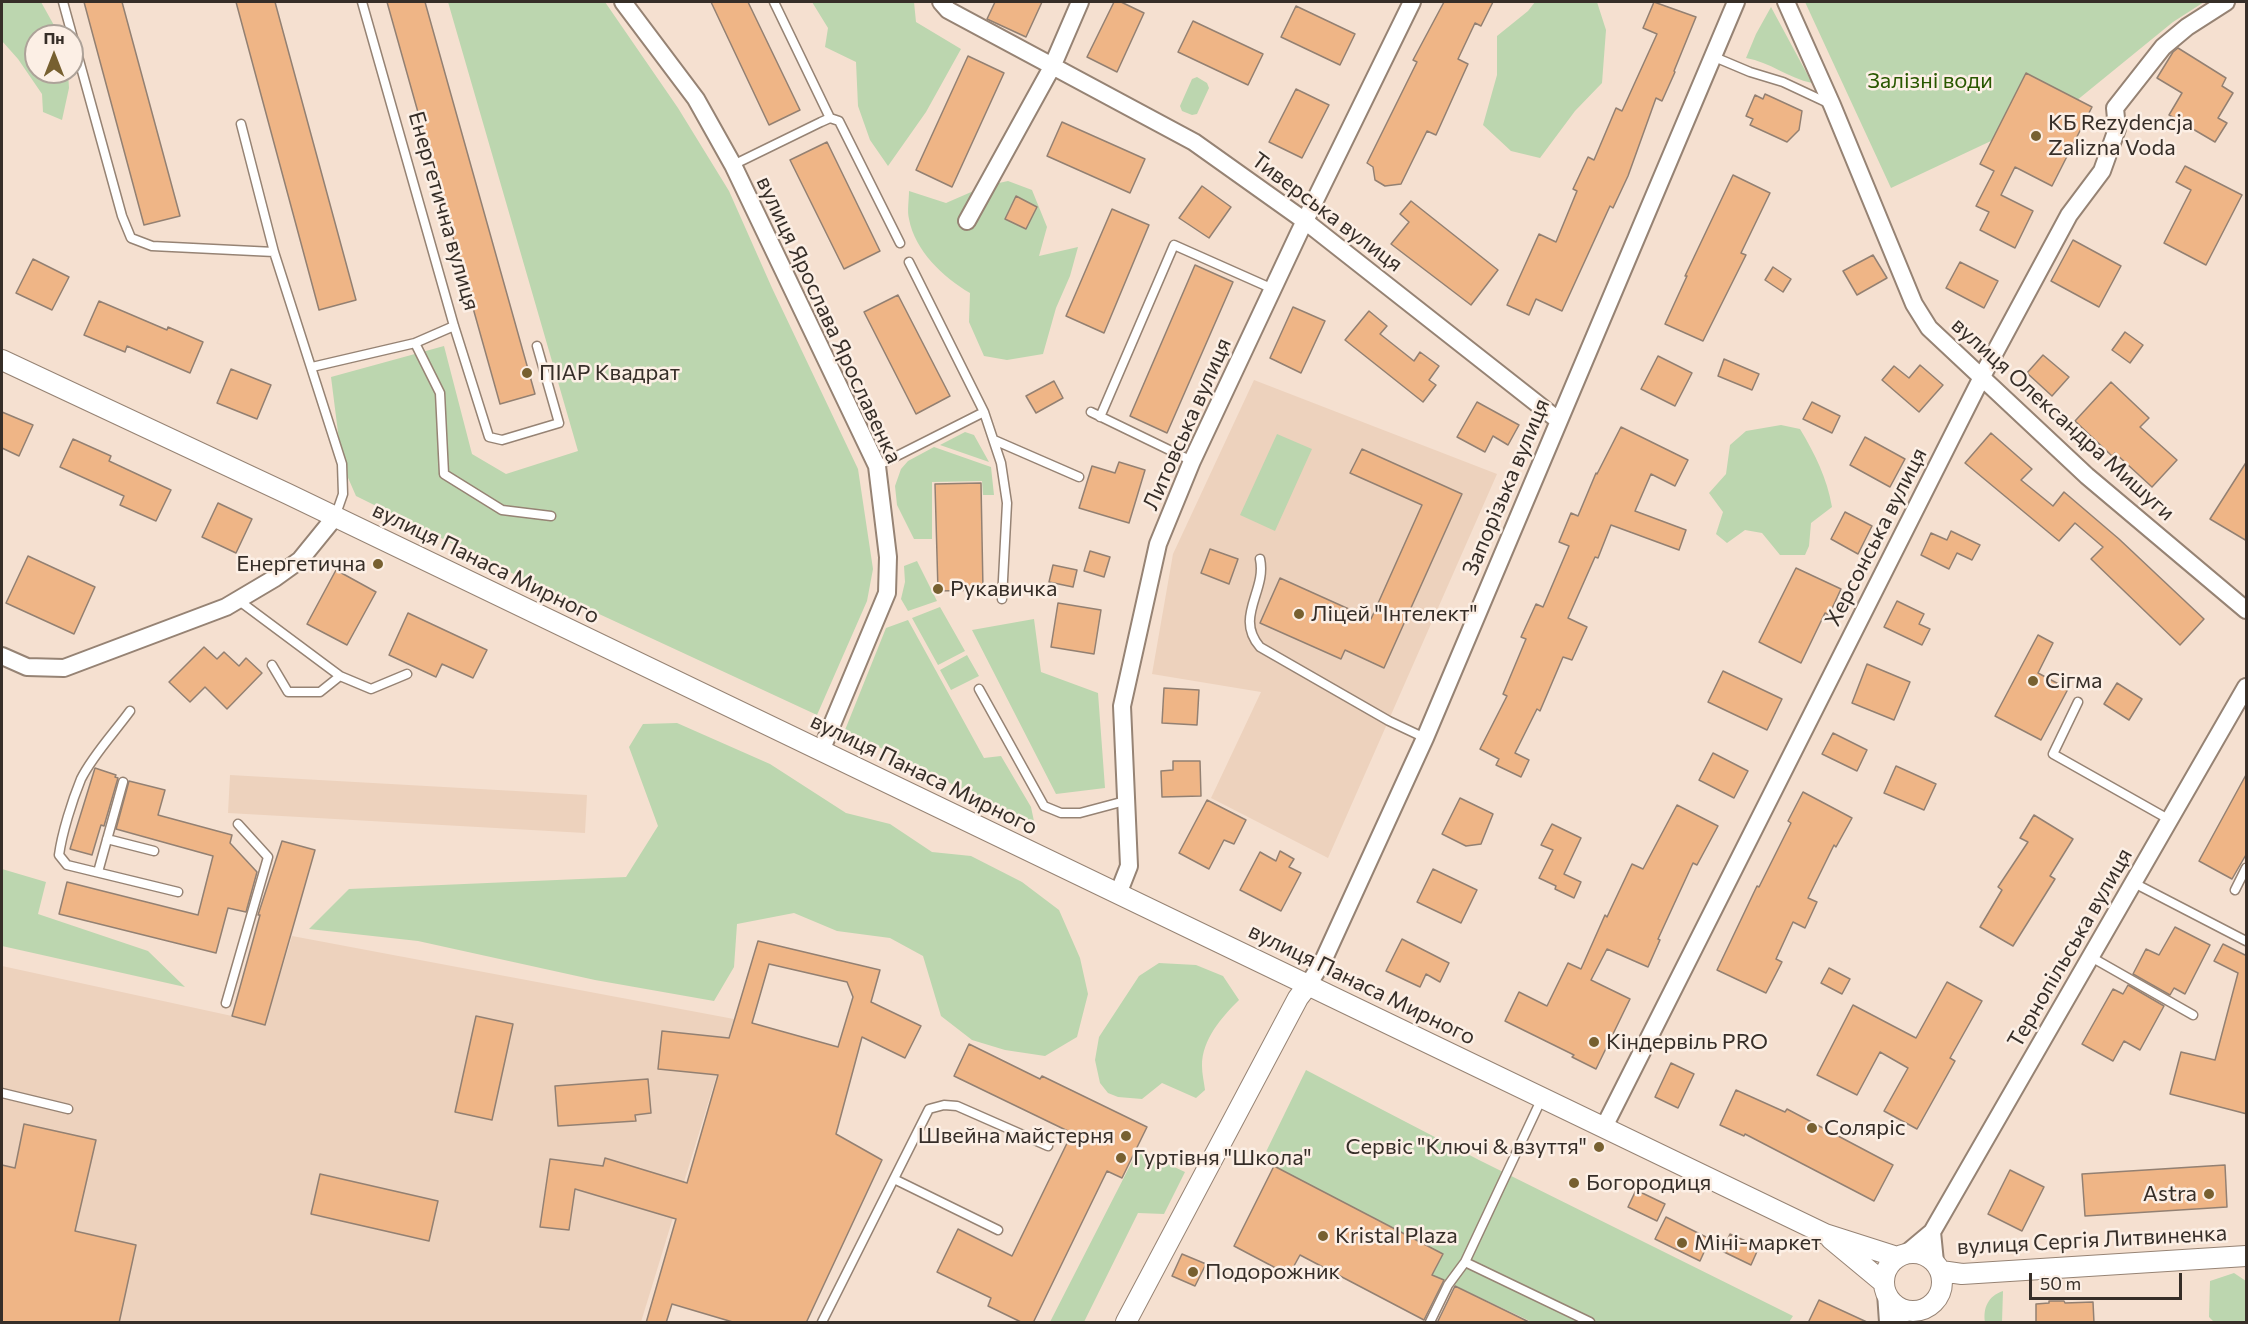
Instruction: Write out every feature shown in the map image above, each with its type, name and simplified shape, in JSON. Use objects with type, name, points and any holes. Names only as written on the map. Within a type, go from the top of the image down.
[{"type":"street","name":"вулиця Ярослава Ярославенка","points":[[623,2],[696,99],[733,165],[877,466],[888,557],[887,593],[821,751]]},
{"type":"street","points":[[941,2],[948,10],[1052,67]]},
{"type":"street","points":[[972,223],[1052,67],[1080,2]]},
{"type":"street","name":"Литовська вулиця","points":[[1118,894],[1129,866],[1122,706],[1158,544],[1192,461],[1305,220],[1412,2]]},
{"type":"street","name":"Запорізька вулиця","points":[[1308,985],[1323,960],[1425,738],[1736,2]]},
{"type":"street","name":"вулиця Олександра Мишуги","points":[[1786,2],[1832,105],[1914,303],[1929,328],[2087,476],[2247,610]]},
{"type":"street","name":"Херсонська вулиця","points":[[1604,1127],[1981,378],[2069,215],[2103,171],[2117,129],[2115,108],[2163,46],[2187,27],[2226,2]]},
{"type":"street","name":"Тиверська вулиця","points":[[1052,67],[1162,123],[1194,142],[1305,220],[1558,420]]},
{"type":"street","name":"вулиця Панаса Мирного","points":[[2,360],[335,517],[1825,1234],[1902,1255]]},
{"type":"street","points":[[2,656],[27,666],[64,668],[198,618],[276,579],[300,560],[335,517]]},
{"type":"street","name":"Тернопільська вулиця","points":[[1902,1255],[1932,1232],[2247,687]]},
{"type":"street","points":[[1126,1323],[1298,998],[1308,985]]},
{"type":"street","points":[[1932,1232],[1943,1281],[1942,1291],[1937,1300],[1921,1315],[1889,1322],[1885,1273],[1890,1264],[1902,1255],[1917,1252],[1927,1256],[1938,1266]]},
{"type":"street","name":"вулиця Панаса Мирного","points":[[1825,1234],[1885,1288]]},
{"type":"street","name":"вулиця Сергія Литвиненка","points":[[1938,1266],[1962,1274],[2247,1256]]},
{"type":"street","points":[[1885,1288],[1892,1302],[1900,1308],[1921,1315]]},
{"type":"lane","points":[[63,2],[122,216],[131,238],[152,246],[274,252]]},
{"type":"lane","name":"Енергетична вулиця","points":[[312,367],[415,343],[454,326],[362,2]]},
{"type":"lane","points":[[774,2],[830,118]]},
{"type":"lane","points":[[1712,55],[1750,72],[1783,82],[1832,105]]},
{"type":"lane","points":[[733,165],[830,118],[839,121],[900,243]]},
{"type":"lane","points":[[241,124],[274,252],[342,464],[343,494],[335,517]]},
{"type":"lane","points":[[1100,417],[1174,245],[1273,289]]},
{"type":"lane","points":[[909,262],[984,412],[1001,463],[1007,503],[1002,598]]},
{"type":"lane","points":[[454,326],[489,437],[502,441],[559,423],[537,346]]},
{"type":"lane","points":[[415,343],[440,393],[444,474],[502,510],[551,516]]},
{"type":"lane","points":[[877,466],[984,412]]},
{"type":"lane","points":[[1090,412],[1192,461]]},
{"type":"lane","points":[[994,441],[1079,477]]},
{"type":"lane","points":[[1260,559],[1261,579],[1250,616],[1249,629],[1260,648],[1389,721],[1425,738]]},
{"type":"lane","points":[[238,600],[340,676],[371,689],[406,674]]},
{"type":"lane","points":[[272,665],[288,692],[320,692],[340,676]]},
{"type":"lane","points":[[980,689],[1044,806],[1061,813],[1080,813],[1125,801]]},
{"type":"lane","points":[[2078,702],[2054,754],[2170,820]]},
{"type":"lane","points":[[130,711],[81,779],[59,855],[68,865],[178,892]]},
{"type":"lane","points":[[98,872],[123,782]]},
{"type":"lane","points":[[226,1003],[268,856],[238,824]]},
{"type":"lane","points":[[107,839],[154,851]]},
{"type":"lane","points":[[2235,890],[2247,868]]},
{"type":"lane","points":[[2134,883],[2247,941]]},
{"type":"lane","points":[[2091,957],[2193,1015]]},
{"type":"lane","points":[[2,1093],[68,1109]]},
{"type":"lane","points":[[1430,1323],[1448,1285],[1465,1262],[1542,1098]]},
{"type":"lane","points":[[822,1323],[929,1109],[944,1105],[957,1106],[1048,1146]]},
{"type":"lane","points":[[894,1179],[998,1230]]},
{"type":"lane","points":[[1465,1262],[1590,1323]]},
{"type":"shaded area","name":"Ліцей \"Інтелект\"","points":[[1254,380],[1497,474],[1328,858],[1211,798],[1261,692],[1152,674],[1173,554]]},
{"type":"shaded area","points":[[230,775],[587,795],[585,833],[228,813]]},
{"type":"shaded area","points":[[292,936],[734,1019],[641,1322],[2,1322],[2,966],[265,1025]]},
{"type":"green space","points":[[2,2],[41,2],[53,24],[24,24],[24,68],[2,41]]},
{"type":"green space","points":[[448,2],[605,2],[678,108],[729,191],[772,288],[858,469],[873,569],[867,601],[817,715],[530,582],[356,496],[342,464],[331,377],[444,346],[472,454],[506,474],[578,451]]},
{"type":"green space","points":[[812,2],[914,2],[916,22],[961,49],[926,112],[888,166],[870,140],[858,106],[856,62],[825,47],[828,28]]},
{"type":"green space","points":[[1535,2],[1597,2],[1606,30],[1602,83],[1575,111],[1540,158],[1511,151],[1483,125],[1497,75],[1497,36],[1528,11]]},
{"type":"green space","name":"Залізні води","points":[[1805,2],[2204,2],[2173,22],[2076,101],[1891,188]]},
{"type":"green space","points":[[1771,7],[1812,83],[1746,58]]},
{"type":"green space","points":[[1197,77],[1207,83],[1209,88],[1197,114],[1192,115],[1182,111],[1180,106],[1192,79]]},
{"type":"green space","points":[[35,84],[69,84],[62,120],[43,112],[42,94]]},
{"type":"green space","points":[[1008,181],[1032,190],[1047,227],[1039,256],[1078,247],[1070,276],[1056,308],[1043,354],[1007,360],[984,356],[969,322],[970,293],[940,271],[924,252],[912,231],[908,209],[909,191],[946,203],[985,186]]},
{"type":"green space","points":[[1781,425],[1800,429],[1820,466],[1832,507],[1811,523],[1809,546],[1805,555],[1780,555],[1762,533],[1745,530],[1727,543],[1716,534],[1723,512],[1709,493],[1726,474],[1730,445],[1746,431]]},
{"type":"green space","points":[[965,432],[974,435],[989,462],[940,445]]},
{"type":"green space","points":[[1277,434],[1312,449],[1275,531],[1240,515]]},
{"type":"green space","points":[[934,447],[991,467],[994,495],[983,495],[982,481],[932,482],[932,539],[914,539],[897,505],[895,486],[901,469],[908,461]]},
{"type":"green space","points":[[917,561],[937,601],[908,611],[901,599],[905,582],[904,566]]},
{"type":"green space","points":[[940,607],[965,651],[938,665],[912,618]]},
{"type":"green space","points":[[1034,619],[1041,672],[1098,693],[1105,788],[1056,794],[972,630]]},
{"type":"green space","points":[[908,620],[984,758],[1001,756],[1031,807],[1035,826],[845,730],[886,628]]},
{"type":"green space","points":[[967,655],[979,676],[951,690],[940,670]]},
{"type":"green space","points":[[677,723],[770,764],[846,813],[890,824],[932,852],[971,856],[1022,882],[1059,910],[1080,958],[1088,994],[1077,1037],[1045,1056],[1005,1050],[972,1040],[941,1016],[923,956],[890,938],[837,931],[794,913],[737,924],[734,967],[714,1001],[595,980],[418,941],[309,929],[349,889],[626,877],[658,826],[629,747],[643,724]]},
{"type":"green space","points":[[2,869],[46,882],[38,914],[148,951],[185,987],[2,946]]},
{"type":"green space","points":[[1159,963],[1196,965],[1223,976],[1239,1000],[1214,1029],[1205,1047],[1202,1066],[1205,1090],[1196,1098],[1162,1083],[1142,1099],[1118,1097],[1108,1093],[1100,1083],[1095,1060],[1099,1037],[1139,976]]},
{"type":"green space","points":[[1306,1070],[1479,1160],[1793,1316],[1789,1322],[1532,1322],[1432,1275],[1443,1254],[1262,1160]]},
{"type":"green space","points":[[1138,1150],[1185,1172],[1164,1214],[1138,1213],[1084,1322],[1050,1322]]},
{"type":"green space","points":[[2234,1273],[2246,1281],[2246,1322],[2214,1322],[2209,1317],[2210,1281]]},
{"type":"green space","points":[[2003,1291],[2002,1322],[1985,1322],[1985,1312],[1990,1299]]},
{"type":"building","points":[[84,2],[122,2],[180,216],[144,225]]},
{"type":"building","points":[[236,2],[275,2],[356,300],[319,310]]},
{"type":"building","points":[[387,2],[425,2],[535,394],[500,404]]},
{"type":"building","points":[[711,2],[748,2],[800,110],[769,125]]},
{"type":"building","points":[[995,2],[1042,2],[1026,37],[987,19]]},
{"type":"building","points":[[1114,2],[1121,2],[1144,13],[1117,72],[1087,57]]},
{"type":"building","points":[[1444,2],[1493,2],[1481,26],[1475,23],[1458,59],[1468,64],[1436,135],[1427,131],[1401,184],[1385,186],[1375,180],[1373,167],[1367,163],[1417,62],[1413,60]]},
{"type":"building","points":[[1654,2],[1696,17],[1675,72],[1662,101],[1656,98],[1628,176],[1613,208],[1610,206],[1562,311],[1536,299],[1529,315],[1507,305],[1539,234],[1556,242],[1577,191],[1573,189],[1588,157],[1594,160],[1616,108],[1622,111],[1657,34],[1643,28]]},
{"type":"building","points":[[1296,6],[1355,34],[1340,65],[1281,37]]},
{"type":"building","points":[[1193,21],[1263,54],[1248,85],[1178,52]]},
{"type":"building","points":[[2178,48],[2226,78],[2222,86],[2233,93],[2218,118],[2227,123],[2215,142],[2169,115],[2182,93],[2157,78],[2173,52]]},
{"type":"building","points":[[968,56],[1004,73],[952,187],[916,170]]},
{"type":"building","name":"КБ Rezydencja Zalizna Voda","points":[[2026,73],[2092,107],[2052,186],[2015,167],[2001,195],[2033,211],[2015,248],[1980,230],[1989,212],[1976,206],[1994,171],[1980,164]]},
{"type":"building","points":[[1296,89],[1329,105],[1302,158],[1269,142]]},
{"type":"building","points":[[1765,94],[1802,111],[1799,130],[1787,142],[1750,125],[1753,119],[1746,116],[1755,95],[1763,99]]},
{"type":"building","points":[[1062,122],[1145,159],[1130,193],[1047,156]]},
{"type":"building","points":[[827,142],[880,251],[844,269],[790,160]]},
{"type":"building","points":[[2185,166],[2242,195],[2206,265],[2164,243],[2191,190],[2176,182]]},
{"type":"building","points":[[1733,175],[1770,193],[1741,253],[1746,255],[1703,341],[1665,324]]},
{"type":"building","points":[[1202,186],[1231,207],[1209,238],[1179,218]]},
{"type":"building","points":[[1016,196],[1037,207],[1026,229],[1005,219]]},
{"type":"building","points":[[1411,201],[1498,270],[1471,305],[1391,244],[1409,222],[1400,214]]},
{"type":"building","points":[[1112,209],[1149,225],[1104,333],[1066,316]]},
{"type":"building","points":[[2073,240],[2121,266],[2099,307],[2051,281]]},
{"type":"building","points":[[1873,255],[1887,278],[1857,295],[1843,271]]},
{"type":"building","points":[[33,259],[69,277],[52,310],[16,293]]},
{"type":"building","points":[[1960,262],[1998,281],[1984,308],[1946,288]]},
{"type":"building","points":[[1195,265],[1233,282],[1167,433],[1130,416]]},
{"type":"building","points":[[1773,267],[1791,279],[1783,292],[1765,280]]},
{"type":"building","points":[[898,295],[950,396],[916,414],[864,312]]},
{"type":"building","points":[[99,301],[167,330],[168,327],[203,342],[190,373],[127,346],[125,352],[84,335]]},
{"type":"building","points":[[1293,307],[1325,321],[1301,373],[1270,358]]},
{"type":"building","points":[[1369,311],[1387,326],[1380,334],[1414,361],[1420,352],[1439,366],[1429,380],[1436,385],[1423,402],[1345,340]]},
{"type":"building","points":[[2125,332],[2143,345],[2130,363],[2112,350]]},
{"type":"building","points":[[2043,355],[2069,377],[2052,396],[2027,373]]},
{"type":"building","points":[[1658,356],[1692,373],[1675,406],[1641,389]]},
{"type":"building","points":[[1724,359],[1759,374],[1752,390],[1718,376]]},
{"type":"building","points":[[1920,365],[1943,385],[1919,412],[1882,380],[1894,366],[1909,378]]},
{"type":"building","points":[[231,369],[271,385],[257,419],[217,403]]},
{"type":"building","points":[[1054,381],[1063,398],[1036,413],[1026,396]]},
{"type":"building","points":[[2111,382],[2149,418],[2140,427],[2177,460],[2152,487],[2115,453],[2112,456],[2075,421]]},
{"type":"building","points":[[1477,402],[1519,425],[1508,445],[1493,436],[1485,452],[1457,437]]},
{"type":"building","points":[[1812,402],[1840,416],[1832,433],[1803,419]]},
{"type":"building","points":[[2,412],[33,425],[19,456],[2,448]]},
{"type":"building","points":[[1621,427],[1688,460],[1675,486],[1651,474],[1635,511],[1686,530],[1679,550],[1611,525],[1598,558],[1595,557],[1568,618],[1587,627],[1572,660],[1563,657],[1540,711],[1537,709],[1515,753],[1529,760],[1521,777],[1496,765],[1499,759],[1480,749],[1507,696],[1503,694],[1526,639],[1521,637],[1536,604],[1543,607],[1569,546],[1559,542],[1571,513],[1578,516],[1596,473]]},
{"type":"building","points":[[1991,433],[2032,469],[2021,480],[2053,506],[2064,492],[2119,539],[2204,619],[2180,645],[2091,559],[2103,547],[2075,523],[2059,541],[1965,463]]},
{"type":"building","points":[[1865,437],[1905,459],[1890,487],[1850,465]]},
{"type":"building","points":[[73,439],[111,456],[109,461],[171,490],[156,521],[120,505],[124,496],[60,467]]},
{"type":"building","points":[[1362,449],[1462,494],[1384,668],[1345,650],[1341,659],[1260,623],[1280,578],[1371,619],[1422,505],[1350,473]]},
{"type":"building","points":[[2247,461],[2247,541],[2210,519]]},
{"type":"building","points":[[1119,462],[1145,470],[1129,523],[1079,508],[1092,466],[1115,473]]},
{"type":"building","points":[[981,483],[983,590],[938,591],[935,484]]},
{"type":"building","points":[[218,503],[252,519],[236,553],[202,537]]},
{"type":"building","points":[[1845,512],[1872,526],[1858,554],[1831,539]]},
{"type":"building","points":[[1951,531],[1980,545],[1972,560],[1957,553],[1949,569],[1921,555],[1931,533],[1947,540]]},
{"type":"building","points":[[1210,549],[1238,559],[1229,584],[1201,573]]},
{"type":"building","points":[[1090,551],[1110,557],[1104,577],[1084,571]]},
{"type":"building","points":[[28,556],[95,587],[74,634],[6,603]]},
{"type":"building","points":[[1053,565],[1077,570],[1073,587],[1049,582]]},
{"type":"building","points":[[1796,568],[1841,589],[1829,615],[1825,613],[1801,663],[1759,642]]},
{"type":"building","points":[[336,570],[376,592],[347,645],[307,624]]},
{"type":"building","points":[[1897,601],[1924,614],[1919,624],[1930,629],[1922,645],[1884,627]]},
{"type":"building","points":[[1058,603],[1101,610],[1094,654],[1051,647]]},
{"type":"building","points":[[408,613],[487,650],[473,678],[442,664],[436,677],[389,655]]},
{"type":"building","name":"Сігма","points":[[2038,635],[2053,643],[2038,673],[2068,689],[2041,740],[1995,716]]},
{"type":"building","points":[[204,647],[217,659],[224,652],[239,666],[246,658],[262,673],[227,709],[205,687],[190,702],[169,682]]},
{"type":"building","points":[[1867,664],[1910,682],[1894,720],[1852,703]]},
{"type":"building","points":[[1723,671],[1782,699],[1767,730],[1708,702]]},
{"type":"building","points":[[2117,683],[2142,699],[2129,720],[2104,704]]},
{"type":"building","points":[[1164,688],[1199,690],[1197,725],[1162,723]]},
{"type":"building","points":[[1833,733],[1867,750],[1857,771],[1822,754]]},
{"type":"building","points":[[1713,753],[1748,771],[1734,798],[1699,780]]},
{"type":"building","points":[[1173,761],[1200,761],[1201,796],[1162,797],[1161,771],[1173,770]]},
{"type":"building","points":[[1896,766],[1936,784],[1924,810],[1884,793]]},
{"type":"building","points":[[95,768],[116,775],[115,777],[118,778],[104,826],[101,825],[92,855],[70,849]]},
{"type":"building","points":[[2247,773],[2247,853],[2232,879],[2199,861]]},
{"type":"building","points":[[129,781],[165,790],[158,815],[232,835],[230,843],[257,872],[246,912],[228,908],[216,953],[59,914],[67,882],[198,915],[213,856],[116,829]]},
{"type":"building","points":[[1803,792],[1852,818],[1836,847],[1834,845],[1808,898],[1817,902],[1805,928],[1793,922],[1776,959],[1782,962],[1766,993],[1717,970],[1757,886],[1759,887],[1791,823],[1788,821]]},
{"type":"building","points":[[1460,798],[1493,814],[1481,844],[1466,846],[1442,834]]},
{"type":"building","points":[[1207,800],[1246,820],[1234,844],[1224,840],[1209,869],[1179,853]]},
{"type":"building","points":[[1677,805],[1718,826],[1697,865],[1693,863],[1658,939],[1660,940],[1648,967],[1607,949],[1591,980],[1630,999],[1596,1069],[1572,1057],[1574,1055],[1505,1021],[1519,992],[1547,1006],[1568,963],[1581,969],[1605,915],[1607,917],[1632,864],[1643,869]]},
{"type":"building","points":[[2034,815],[2073,839],[2050,876],[2055,879],[2013,946],[1980,927],[2002,890],[1998,887],[2028,842],[2020,838]]},
{"type":"building","points":[[1552,824],[1581,838],[1564,874],[1581,882],[1574,898],[1539,878],[1553,850],[1541,845]]},
{"type":"building","points":[[282,841],[315,850],[265,1025],[232,1016],[260,915],[258,915]]},
{"type":"building","points":[[1280,851],[1294,859],[1289,867],[1301,873],[1281,911],[1240,890],[1260,852],[1276,861]]},
{"type":"building","points":[[1433,869],[1477,890],[1461,923],[1417,902]]},
{"type":"building","points":[[2175,927],[2210,945],[2185,994],[2174,988],[2170,995],[2133,974],[2146,949],[2159,955]]},
{"type":"building","points":[[1402,939],[1449,963],[1440,982],[1426,974],[1420,987],[1386,971]]},
{"type":"building","points":[[758,941],[880,970],[871,1002],[921,1026],[905,1058],[862,1037],[836,1134],[882,1160],[806,1323],[736,1323],[672,1304],[666,1323],[646,1323],[676,1219],[575,1189],[569,1230],[540,1227],[550,1159],[603,1166],[605,1158],[687,1183],[718,1075],[658,1069],[662,1031],[729,1038]],"holes":[[[769,964],[847,982],[853,997],[838,1047],[752,1023]]]},
{"type":"building","points":[[2223,944],[2247,956],[2247,1114],[2170,1094],[2181,1052],[2215,1060],[2238,973],[2214,961]]},
{"type":"building","points":[[1829,968],[1850,979],[1842,994],[1821,983]]},
{"type":"building","points":[[1947,982],[1982,1001],[1950,1058],[1955,1061],[1917,1129],[1884,1111],[1908,1068],[1880,1052],[1857,1095],[1817,1075],[1853,1005],[1916,1038]]},
{"type":"building","points":[[2128,985],[2164,1006],[2140,1050],[2124,1041],[2113,1061],[2082,1044],[2113,989],[2123,994]]},
{"type":"building","points":[[476,1016],[513,1024],[492,1120],[455,1112]]},
{"type":"building","points":[[969,1044],[1040,1079],[1042,1076],[1147,1127],[1122,1178],[1107,1171],[1033,1323],[1023,1323],[988,1306],[991,1298],[937,1272],[958,1229],[1012,1256],[1072,1133],[954,1076]]},
{"type":"building","points":[[1671,1063],[1694,1074],[1678,1108],[1655,1097]]},
{"type":"building","points":[[648,1079],[651,1113],[635,1115],[636,1121],[558,1126],[555,1086]]},
{"type":"building","points":[[1736,1090],[1785,1112],[1787,1109],[1893,1165],[1874,1201],[1745,1134],[1744,1136],[1720,1125]]},
{"type":"building","points":[[24,1124],[96,1140],[75,1231],[136,1245],[119,1323],[2,1323],[2,1165],[15,1168]]},
{"type":"building","points":[[2225,1165],[2227,1207],[2085,1216],[2082,1174]]},
{"type":"building","name":"Kristal Plaza","points":[[1274,1166],[1443,1254],[1432,1275],[1444,1280],[1424,1320],[1300,1255],[1289,1275],[1234,1246]]},
{"type":"building","points":[[2010,1170],[2044,1187],[2022,1231],[1988,1214]]},
{"type":"building","points":[[320,1174],[438,1201],[429,1241],[311,1214]]},
{"type":"building","points":[[1636,1190],[1665,1204],[1657,1221],[1628,1207]]},
{"type":"building","points":[[1666,1217],[1710,1239],[1700,1261],[1655,1239]]},
{"type":"building","points":[[1730,1234],[1759,1247],[1751,1265],[1722,1251]]},
{"type":"building","points":[[1182,1254],[1206,1264],[1195,1286],[1172,1276]]},
{"type":"building","points":[[1455,1286],[1531,1323],[1437,1323]]},
{"type":"building","points":[[1819,1300],[1869,1323],[1808,1323]]},
{"type":"building","points":[[2049,1301],[2093,1302],[2094,1323],[2036,1323],[2036,1304],[2049,1303]]},
{"type":"place","name":"КБ Rezydencja Zalizna Voda","points":[[2036,136]]},
{"type":"place","name":"ПІАР Квадрат","points":[[527,373]]},
{"type":"place","name":"Енергетична","points":[[378,564]]},
{"type":"place","name":"Рукавичка","points":[[938,589]]},
{"type":"place","name":"Ліцей \"Інтелект\"","points":[[1299,614]]},
{"type":"place","name":"Сігма","points":[[2033,681]]},
{"type":"place","name":"Кіндервіль PRO","points":[[1594,1042]]},
{"type":"place","name":"Соляріс","points":[[1812,1128]]},
{"type":"place","name":"Швейна майстерня","points":[[1126,1136]]},
{"type":"place","name":"Сервіс \"Ключі & взуття\"","points":[[1599,1147]]},
{"type":"place","name":"Гуртівня \"Школа\"","points":[[1121,1158]]},
{"type":"place","name":"Богородиця","points":[[1574,1183]]},
{"type":"place","name":"Astra","points":[[2209,1194]]},
{"type":"place","name":"Kristal Plaza","points":[[1323,1236]]},
{"type":"place","name":"Міні-маркет","points":[[1682,1243]]},
{"type":"place","name":"Подорожник","points":[[1193,1272]]}]
